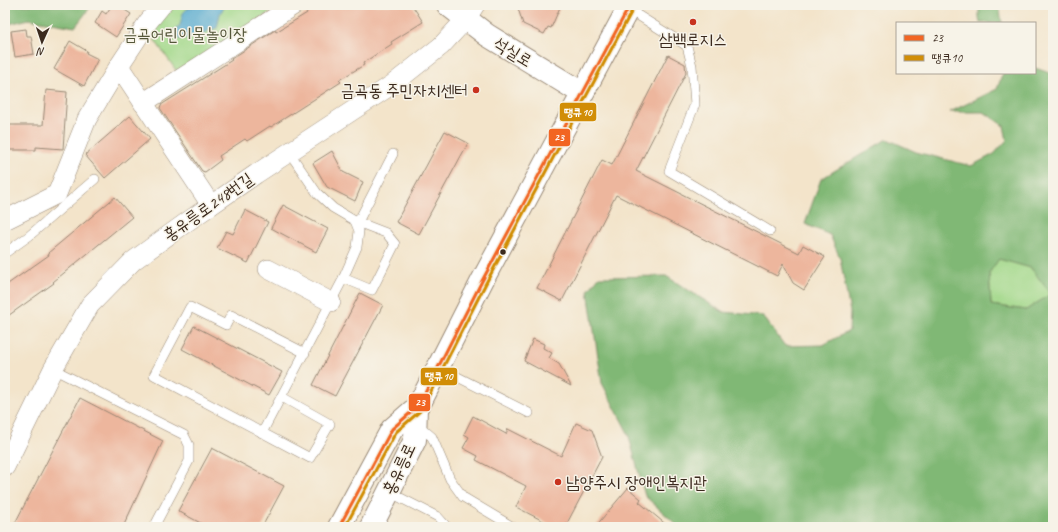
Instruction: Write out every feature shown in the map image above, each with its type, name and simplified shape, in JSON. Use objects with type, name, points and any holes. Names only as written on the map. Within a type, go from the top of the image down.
[{"type":"street","points":[[5,220],[57,194],[88,119],[119,66],[148,22],[162,5]]},
{"type":"street","points":[[143,103],[294,5]]},
{"type":"street","name":"석실로","points":[[448,5],[471,12],[487,35],[582,93]]},
{"type":"street","name":"홍유릉로","points":[[370,527],[415,440],[416,416],[438,366],[629,7]]},
{"type":"street","name":"홍유릉로248번길","points":[[5,467],[54,369],[90,305],[133,261],[211,205],[289,152],[394,84],[441,46],[471,12]]},
{"type":"street","points":[[119,66],[211,205]]},
{"type":"street","points":[[268,269],[331,302]]},
{"type":"street","name":"홍유릉로","points":[[338,526],[392,429],[416,416]]},
{"type":"lane","points":[[629,7],[687,46],[692,66],[695,104],[669,171],[770,231]]},
{"type":"lane","points":[[289,152],[317,193],[333,208],[356,221],[386,233],[395,244],[372,290],[343,278]]},
{"type":"lane","points":[[262,433],[282,398],[343,278],[357,247],[359,231],[356,221],[393,154]]},
{"type":"lane","points":[[5,253],[30,236],[95,179]]},
{"type":"lane","points":[[282,398],[330,424],[310,458],[154,375],[190,307],[226,325],[231,315],[305,353]]},
{"type":"lane","points":[[438,366],[529,413]]},
{"type":"lane","points":[[54,369],[184,435],[189,445],[189,461],[154,527]]},
{"type":"lane","points":[[416,416],[432,437],[450,480],[463,497],[513,527]]},
{"type":"lane","points":[[389,492],[438,517],[447,527]]},
{"type":"green space","points":[[5,5],[92,5],[75,27],[29,19],[5,25]]},
{"type":"green space","name":"금곡어린이물놀이장","points":[[170,5],[281,5],[178,73],[149,32]]},
{"type":"green space","points":[[979,5],[999,5],[1002,22],[980,22]]},
{"type":"green space","points":[[1036,68],[1053,74],[1053,527],[679,527],[645,496],[628,433],[602,383],[588,291],[599,277],[666,276],[723,312],[763,316],[785,346],[823,345],[849,331],[850,312],[840,258],[830,235],[805,224],[821,179],[887,139],[916,152],[971,166],[994,154],[1007,140],[1004,126],[984,112],[950,112],[997,89],[1003,74],[1036,74]],"holes":[[[999,259],[1031,268],[1051,294],[1026,310],[991,305],[989,273]]]},
{"type":"green space","points":[[999,259],[1031,268],[1051,294],[1026,310],[991,305],[989,273]]},
{"type":"water","points":[[196,5],[225,5],[220,14],[217,28],[207,31],[202,35],[179,39],[174,36],[175,31],[180,25],[183,13],[187,9]]},
{"type":"building","points":[[112,5],[117,5],[131,14],[116,37],[95,23],[102,11],[106,14]]},
{"type":"building","points":[[316,5],[412,5],[423,22],[391,42],[392,44],[363,63],[364,65],[339,80],[341,82],[271,127],[270,126],[247,141],[245,139],[219,156],[221,160],[205,172],[202,171],[160,108],[161,105],[232,60],[231,59],[275,30],[276,32],[307,13],[306,11]]},
{"type":"building","points":[[517,5],[561,5],[551,28],[548,27],[544,34],[523,24]]},
{"type":"building","points":[[26,29],[27,36],[31,36],[34,54],[15,57],[11,31]]},
{"type":"building","points":[[70,41],[87,51],[86,53],[98,59],[84,86],[54,69]]},
{"type":"building","points":[[668,55],[685,64],[686,73],[636,171],[799,253],[803,245],[825,257],[804,290],[793,283],[783,264],[777,276],[616,195],[562,301],[537,288],[602,160],[612,165]]},
{"type":"building","points":[[46,90],[67,92],[63,149],[36,147],[36,150],[6,150],[6,125],[43,125]]},
{"type":"building","points":[[130,116],[150,139],[105,178],[85,155]]},
{"type":"building","points":[[445,131],[468,143],[419,234],[396,222]]},
{"type":"building","points":[[332,151],[343,172],[363,182],[355,201],[327,187],[313,163]]},
{"type":"building","points":[[115,197],[132,217],[53,282],[54,283],[5,318],[5,286],[49,255],[48,253]]},
{"type":"building","points":[[283,205],[328,229],[316,252],[271,228]]},
{"type":"building","points":[[245,210],[268,222],[248,263],[217,248],[226,231],[233,234]]},
{"type":"building","points":[[360,293],[383,305],[335,396],[313,385]]},
{"type":"building","points":[[194,326],[282,372],[269,395],[182,349]]},
{"type":"building","points":[[533,339],[544,344],[543,348],[552,353],[549,358],[559,364],[571,386],[524,361]]},
{"type":"building","points":[[80,398],[163,441],[123,527],[13,527]]},
{"type":"building","name":"남양주시 장애인복지관","points":[[473,416],[506,434],[508,429],[561,456],[576,423],[592,430],[602,457],[565,527],[555,527],[516,507],[526,486],[476,460],[478,456],[463,448],[469,437],[464,434]]},
{"type":"building","points":[[212,448],[284,486],[262,527],[208,527],[178,511]]},
{"type":"building","points":[[628,488],[641,499],[639,502],[669,527],[595,527]]},
{"type":"transit line","name":"23","points":[[339,527],[392,429],[416,408],[422,399],[482,281],[630,5]]},
{"type":"transit line","name":"땡큐10","points":[[345,527],[396,432],[420,411],[426,401],[486,283],[634,7]]},
{"type":"place","name":"삼백로지스","points":[[693,22]]},
{"type":"place","name":"금곡동 주민자치센터","points":[[476,90]]},
{"type":"place","name":"남양주시 장애인복지관","points":[[558,482]]}]
